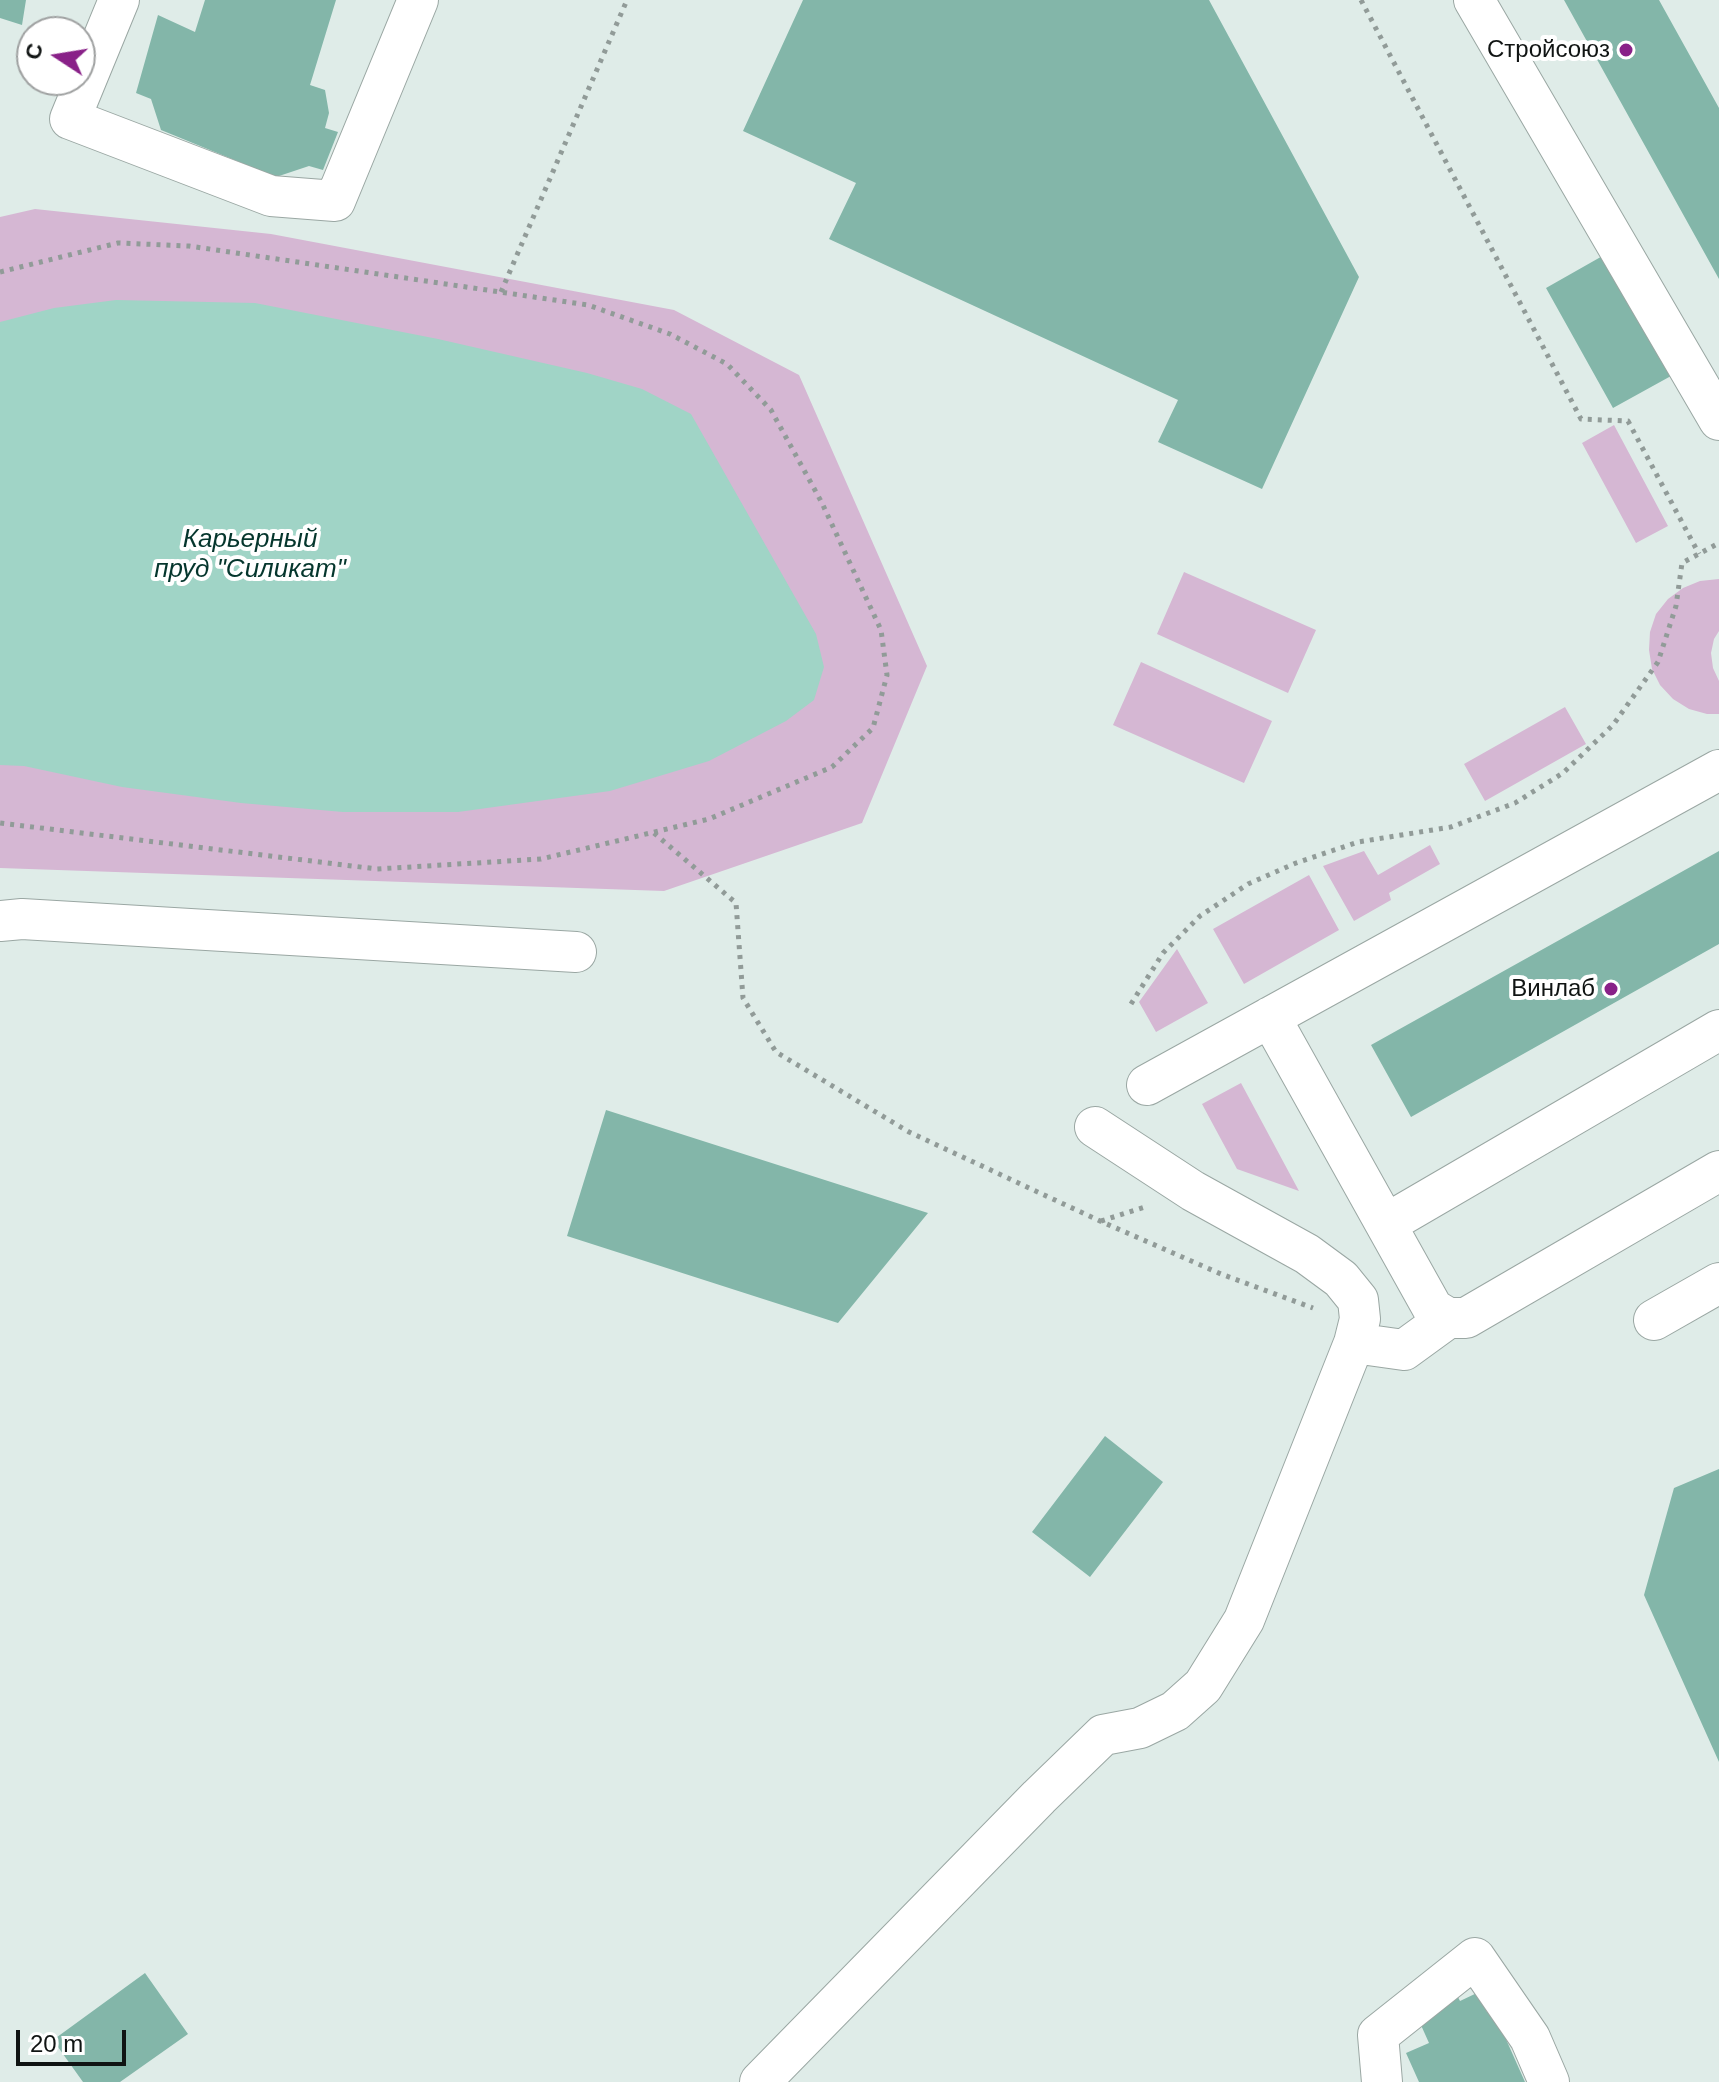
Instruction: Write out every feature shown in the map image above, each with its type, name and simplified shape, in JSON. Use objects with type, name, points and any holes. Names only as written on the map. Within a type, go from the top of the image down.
[{"type":"street","points":[[119,0],[70,119],[271,196],[335,201],[418,0]]},
{"type":"street","points":[[1474,0],[1719,420]]},
{"type":"street","points":[[1147,1085],[1719,770]]},
{"type":"street","points":[[0,921],[22,919],[576,952]]},
{"type":"street","points":[[1270,1017],[1433,1309],[1448,1318],[1466,1318],[1719,1171]]},
{"type":"street","points":[[1386,1224],[1719,1030]]},
{"type":"street","points":[[760,2082],[1103,1735],[1140,1728],[1175,1711],[1203,1686],[1244,1620],[1356,1334],[1360,1319],[1358,1300],[1330,1270],[1193,1191],[1095,1127]]},
{"type":"street","points":[[1654,1320],[1719,1283]]},
{"type":"street","points":[[1356,1334],[1404,1350],[1448,1318]]},
{"type":"street","points":[[1382,2082],[1378,2035],[1475,1958],[1530,2038],[1549,2082]]},
{"type":"street","points":[[1387,2029],[1404,2082]]},
{"type":"path","points":[[501,292],[627,0]]},
{"type":"path","points":[[1361,0],[1581,419],[1628,421],[1699,554]]},
{"type":"path","points":[[0,272],[118,243],[189,246],[588,305],[670,334],[727,364],[771,410],[822,503],[881,630],[887,675],[873,728],[832,767],[709,819],[541,859],[377,869],[0,823]]},
{"type":"path","points":[[1131,1004],[1163,953],[1200,916],[1248,884],[1296,863],[1358,842],[1451,827],[1515,803],[1563,773],[1613,725],[1658,662],[1676,606],[1682,563],[1719,543]]},
{"type":"path","points":[[654,832],[736,903],[743,998],[776,1052],[909,1132],[1100,1221],[1356,1334]]},
{"type":"shaded area","name":"Карьерный пруд \"Силикат\"","points":[[35,209],[271,234],[674,310],[799,375],[927,666],[862,823],[664,891],[0,868],[0,217]]},
{"type":"shaded area","points":[[1614,425],[1668,526],[1636,543],[1582,443]]},
{"type":"shaded area","points":[[1184,572],[1316,630],[1288,693],[1157,634]]},
{"type":"shaded area","points":[[1719,579],[1719,631],[1711,653],[1719,681],[1719,714],[1707,714],[1689,709],[1673,699],[1660,685],[1652,669],[1650,632],[1656,614],[1668,599],[1700,581]]},
{"type":"shaded area","points":[[1141,662],[1272,721],[1244,783],[1113,725]]},
{"type":"shaded area","points":[[1565,707],[1586,744],[1485,801],[1464,764]]},
{"type":"shaded area","points":[[1430,845],[1440,864],[1389,893],[1391,900],[1354,921],[1323,866],[1364,851],[1378,875]]},
{"type":"shaded area","points":[[1309,875],[1339,930],[1244,984],[1213,929]]},
{"type":"shaded area","points":[[1177,949],[1208,1003],[1156,1032],[1139,1002]]},
{"type":"shaded area","points":[[1241,1083],[1299,1191],[1237,1169],[1202,1104]]},
{"type":"water","name":"Карьерный пруд \"Силикат\"","points":[[116,300],[255,303],[438,339],[587,373],[642,389],[691,414],[816,634],[824,667],[814,700],[786,721],[709,761],[610,791],[458,812],[343,812],[241,803],[122,787],[24,766],[0,765],[0,322],[54,308]]},
{"type":"building","points":[[0,0],[26,0],[23,16],[16,16],[16,23],[0,18]]},
{"type":"building","points":[[205,0],[336,0],[310,85],[325,90],[329,113],[325,128],[338,132],[323,170],[309,166],[276,177],[161,130],[151,99],[136,93],[158,15],[195,32]]},
{"type":"building","points":[[803,0],[1209,0],[1359,277],[1262,489],[1158,442],[1178,400],[829,239],[856,183],[743,131]]},
{"type":"building","points":[[1564,0],[1659,0],[1719,108],[1719,279]]},
{"type":"building","points":[[1613,250],[1680,371],[1613,408],[1546,288]]},
{"type":"building","points":[[1719,851],[1719,944],[1411,1117],[1371,1045]]},
{"type":"building","points":[[606,1110],[928,1213],[838,1323],[567,1236]]},
{"type":"building","points":[[1105,1436],[1163,1482],[1090,1577],[1032,1532]]},
{"type":"building","points":[[1719,1469],[1719,1762],[1644,1595],[1674,1488]]},
{"type":"building","points":[[145,1973],[188,2034],[120,2082],[83,2082],[53,2040]]},
{"type":"building","points":[[1455,1991],[1460,2001],[1479,1992],[1487,2012],[1493,2010],[1525,2082],[1419,2082],[1406,2053],[1429,2043],[1416,2014]]},
{"type":"place","name":"Стройсоюз","points":[[1626,50]]},
{"type":"place","name":"Винлаб","points":[[1611,989]]}]
